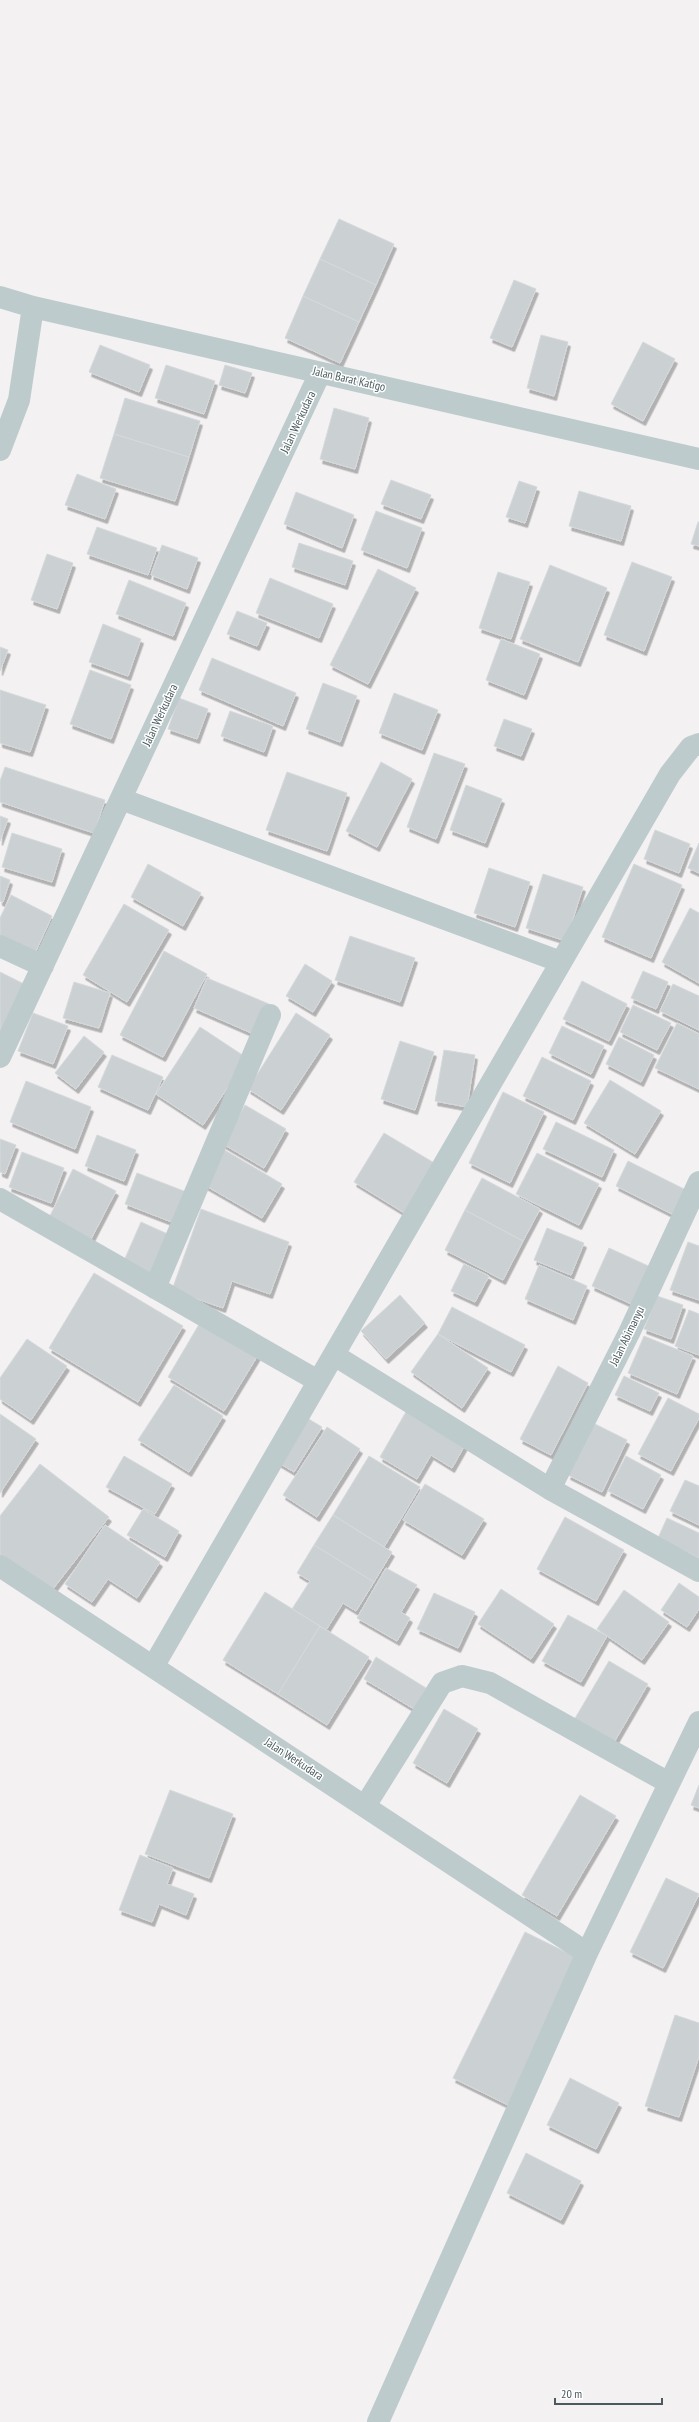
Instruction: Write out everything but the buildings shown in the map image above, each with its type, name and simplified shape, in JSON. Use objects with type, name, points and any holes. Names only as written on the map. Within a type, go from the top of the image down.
[{"type":"street","name":"Jalan Barat Katigo","points":[[0,297],[33,307],[699,459]]},
{"type":"street","points":[[0,450],[19,400],[33,307]]},
{"type":"street","name":"Jalan Werkudara","points":[[0,1057],[320,373]]},
{"type":"street","points":[[153,1667],[670,774],[691,747],[699,744]]},
{"type":"street","points":[[121,799],[560,962]]},
{"type":"street","points":[[0,946],[43,966]]},
{"type":"street","points":[[155,1288],[270,1015]]},
{"type":"street","name":"Jalan Abimanyu","points":[[550,1489],[629,1333],[699,1182]]},
{"type":"street","points":[[0,1199],[318,1381]]},
{"type":"street","points":[[334,1355],[550,1489],[699,1571]]},
{"type":"street","name":"Jalan Werkudara","points":[[0,1566],[587,1953]]},
{"type":"street","points":[[365,1806],[442,1683],[462,1676],[490,1683],[669,1783]]},
{"type":"street","points":[[378,2422],[587,1953],[699,1722]]}]
